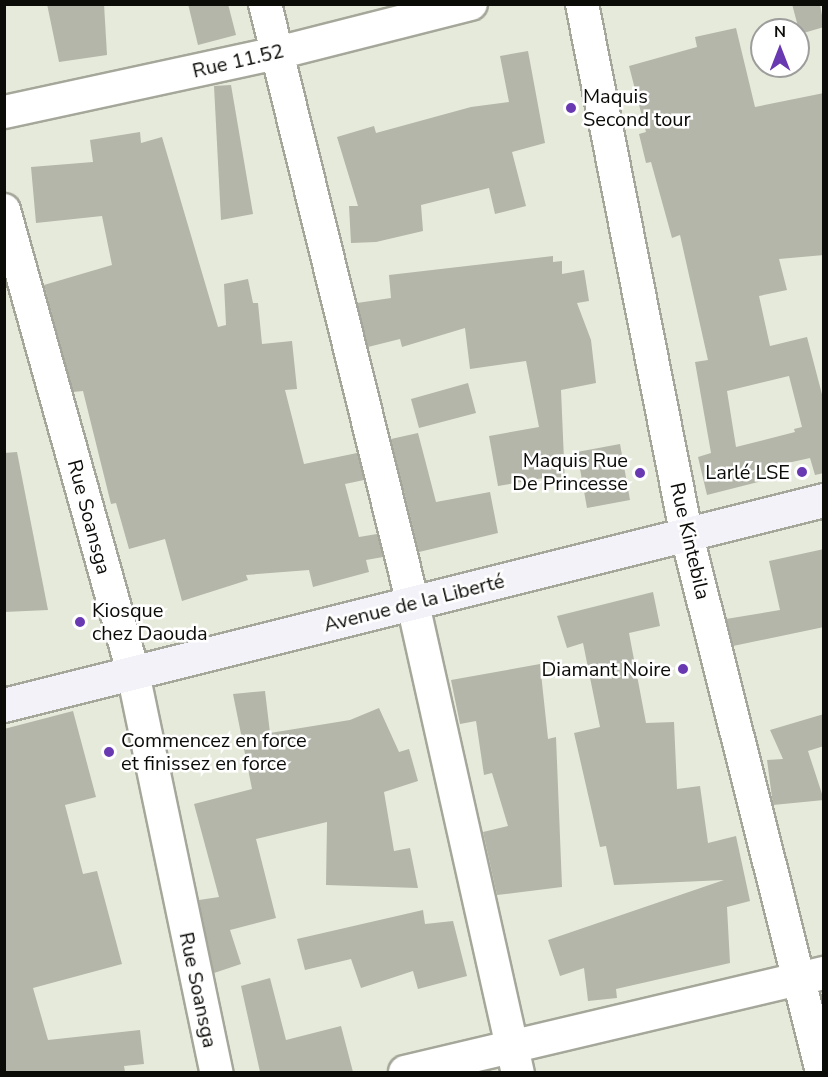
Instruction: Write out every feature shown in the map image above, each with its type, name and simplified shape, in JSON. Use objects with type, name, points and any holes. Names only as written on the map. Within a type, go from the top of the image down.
[{"type":"main road","name":"Avenue de la Liberté","points":[[4,705],[413,604],[686,532],[824,500]]},
{"type":"street","points":[[265,4],[413,604],[514,1060]]},
{"type":"street","name":"Rue 11.52","points":[[4,112],[277,53],[471,4]]},
{"type":"street","name":"Rue Kintebila","points":[[582,4],[686,532],[811,976],[822,1072]]},
{"type":"street","name":"Rue Soansga","points":[[4,210],[132,673],[216,1072]]},
{"type":"street","points":[[405,1072],[514,1060],[811,976]]},
{"type":"building","points":[[47,4],[104,4],[107,55],[59,62]]},
{"type":"building","points":[[188,4],[228,4],[236,35],[198,45]]},
{"type":"building","points":[[792,4],[820,4],[824,27],[810,31],[810,18],[796,18]]},
{"type":"building","points":[[736,28],[755,107],[824,93],[824,255],[779,259],[787,290],[759,296],[770,346],[807,337],[824,402],[824,473],[815,475],[810,458],[783,464],[786,475],[707,495],[698,457],[711,453],[695,362],[708,360],[680,235],[672,238],[651,162],[646,163],[639,134],[646,132],[629,66],[697,47],[695,37]],"holes":[[[789,376],[802,427],[794,429],[795,432],[736,447],[727,391]]]},
{"type":"building","points":[[528,51],[545,143],[512,152],[526,206],[495,214],[489,188],[421,205],[423,231],[376,242],[351,243],[349,206],[358,206],[337,137],[374,126],[376,133],[471,107],[509,102],[500,56]]},
{"type":"building","points":[[231,85],[253,214],[221,220],[214,86]]},
{"type":"building","points":[[140,132],[141,143],[162,137],[218,327],[226,325],[224,284],[248,279],[253,303],[258,303],[262,344],[292,341],[297,389],[285,390],[304,464],[357,453],[364,480],[345,484],[359,537],[377,534],[383,557],[366,560],[369,572],[313,587],[309,570],[246,575],[248,580],[182,601],[165,539],[129,549],[116,503],[111,504],[83,391],[73,392],[44,285],[112,265],[102,216],[36,223],[31,167],[93,162],[90,140]]},
{"type":"building","points":[[553,256],[553,262],[562,261],[562,274],[584,270],[589,301],[577,303],[591,340],[596,383],[561,390],[565,484],[550,485],[549,477],[498,486],[489,436],[539,427],[526,361],[470,369],[465,328],[402,347],[400,339],[368,347],[357,303],[391,298],[389,275]]},
{"type":"building","points":[[468,383],[476,413],[419,428],[411,399]]},
{"type":"building","points":[[418,433],[436,502],[490,492],[498,533],[419,552],[391,439]]},
{"type":"building","points":[[620,444],[630,500],[587,508],[577,452]]},
{"type":"building","points":[[17,452],[48,610],[4,612],[4,453]]},
{"type":"building","points":[[824,549],[824,627],[733,646],[726,619],[780,610],[769,561]]},
{"type":"building","points":[[653,592],[660,626],[629,633],[646,723],[674,722],[677,789],[700,786],[708,843],[736,836],[750,901],[727,907],[730,963],[616,989],[617,998],[588,1001],[584,968],[560,976],[548,940],[724,880],[614,885],[606,846],[600,847],[574,733],[600,727],[583,643],[567,648],[557,616]]},
{"type":"building","points":[[540,664],[548,739],[556,737],[562,887],[497,895],[483,832],[508,826],[492,773],[484,775],[476,721],[460,724],[451,680]]},
{"type":"building","points":[[265,691],[270,733],[350,720],[379,708],[399,752],[409,749],[418,781],[384,792],[394,851],[410,848],[418,888],[326,885],[327,822],[256,839],[276,918],[230,930],[241,964],[214,973],[199,900],[219,897],[194,804],[252,789],[233,694]]},
{"type":"building","points":[[73,711],[96,797],[65,805],[83,874],[97,871],[122,964],[33,988],[48,1040],[140,1030],[144,1064],[124,1066],[125,1072],[4,1072],[4,729]]},
{"type":"building","points":[[824,714],[824,746],[808,751],[824,800],[773,805],[767,760],[783,759],[770,730]]},
{"type":"building","points":[[423,910],[425,924],[453,921],[467,976],[418,989],[413,971],[361,988],[351,959],[305,970],[297,939]]},
{"type":"building","points":[[270,978],[286,1040],[341,1026],[353,1072],[260,1072],[241,986]]},
{"type":"place","name":"Maquis Second tour","points":[[571,108]]},
{"type":"place","name":"Larlé LSE","points":[[802,472]]},
{"type":"place","name":"Maquis Rue De Princesse","points":[[640,473]]},
{"type":"place","name":"Kiosque chez Daouda","points":[[80,622]]},
{"type":"place","name":"Diamant Noire","points":[[683,669]]},
{"type":"place","name":"Commencez en force et finissez en force","points":[[109,752]]}]
